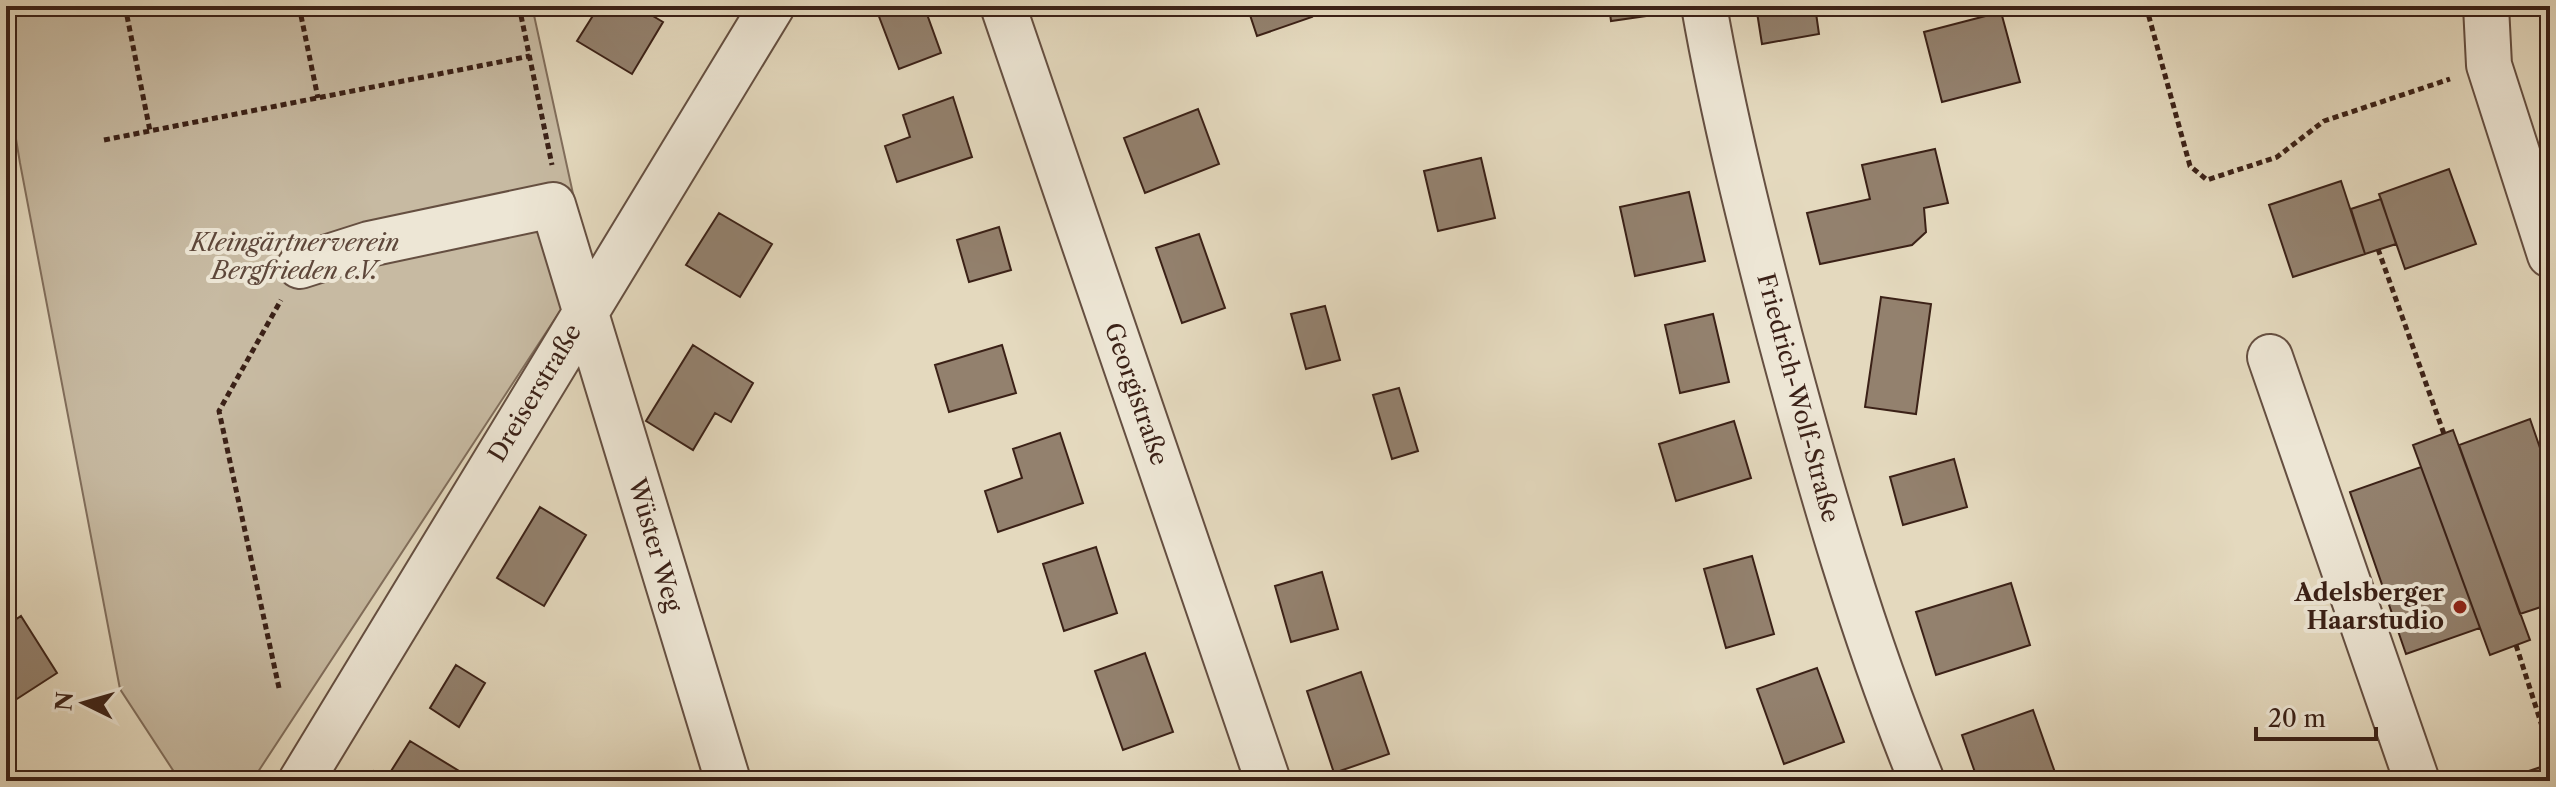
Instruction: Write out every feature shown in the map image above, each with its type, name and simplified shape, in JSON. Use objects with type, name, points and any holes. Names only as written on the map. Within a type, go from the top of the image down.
[{"type":"street","name":"Dreiserstraße","points":[[301,781],[772,6]]},
{"type":"street","name":"Georgistraße","points":[[1003,6],[1268,781]]},
{"type":"street","name":"Friedrich-Wolf-Straße","points":[[1704,6],[1725,125],[1809,445],[1879,677],[1922,781]]},
{"type":"street","points":[[2486,6],[2489,65],[2550,255]]},
{"type":"street","name":"Wüster Weg","points":[[553,205],[728,781]]},
{"type":"street","points":[[300,266],[369,244],[553,205]]},
{"type":"street","points":[[2270,357],[2417,781]]},
{"type":"path","points":[[125,6],[150,131]]},
{"type":"path","points":[[299,6],[318,98]]},
{"type":"path","points":[[519,6],[554,176],[553,205]]},
{"type":"path","points":[[2146,6],[2190,166],[2207,180],[2277,157],[2324,121],[2489,65]]},
{"type":"path","points":[[104,140],[530,56]]},
{"type":"path","points":[[2378,249],[2444,434]]},
{"type":"path","points":[[279,688],[219,411],[300,266]]},
{"type":"path","points":[[2516,645],[2550,751]]},
{"type":"green space","name":"Kleingärtnerverein Bergfrieden e.V.","points":[[6,6],[532,6],[589,267],[252,781],[180,781],[120,689],[20,163],[6,79]]},
{"type":"building","points":[[599,6],[636,6],[663,22],[632,74],[577,41]]},
{"type":"building","points":[[875,6],[924,6],[941,53],[899,69]]},
{"type":"building","points":[[1247,6],[1308,6],[1312,17],[1257,36]]},
{"type":"building","points":[[1609,6],[1667,6],[1668,13],[1611,21]]},
{"type":"building","points":[[1756,6],[1815,6],[1819,34],[1762,44]]},
{"type":"building","points":[[2001,12],[2020,82],[1942,102],[1924,32]]},
{"type":"building","points":[[953,97],[972,157],[897,182],[885,146],[910,137],[903,115]]},
{"type":"building","points":[[1198,109],[1219,164],[1145,193],[1124,138]]},
{"type":"building","points":[[1935,149],[1948,203],[1924,208],[1926,232],[1912,245],[1820,264],[1807,213],[1870,199],[1862,165]]},
{"type":"building","points":[[1481,158],[1495,218],[1438,231],[1424,171]]},
{"type":"building","points":[[2449,169],[2476,244],[2405,269],[2379,194]]},
{"type":"building","points":[[2341,181],[2365,254],[2293,277],[2269,205]]},
{"type":"building","points":[[1689,192],[1705,261],[1635,276],[1620,207]]},
{"type":"building","points":[[2381,199],[2396,244],[2365,254],[2351,209]]},
{"type":"building","points":[[719,213],[772,244],[740,297],[686,265]]},
{"type":"building","points":[[999,227],[1011,270],[969,282],[957,240]]},
{"type":"building","points":[[1199,234],[1225,308],[1182,323],[1156,248]]},
{"type":"building","points":[[1881,297],[1931,304],[1916,414],[1865,407]]},
{"type":"building","points":[[1325,306],[1340,360],[1306,369],[1291,314]]},
{"type":"building","points":[[1713,314],[1729,382],[1680,393],[1665,325]]},
{"type":"building","points":[[693,345],[753,383],[731,422],[715,413],[693,450],[646,421]]},
{"type":"building","points":[[1002,345],[1016,393],[949,412],[935,365]]},
{"type":"building","points":[[1399,388],[1418,451],[1392,459],[1373,395]]},
{"type":"building","points":[[2530,419],[2550,477],[2550,604],[2520,614],[2459,445]]},
{"type":"building","points":[[1734,421],[1751,478],[1676,501],[1659,444]]},
{"type":"building","points":[[2453,430],[2530,640],[2490,655],[2413,445]]},
{"type":"building","points":[[1060,433],[1083,503],[998,532],[985,491],[1022,478],[1013,449]]},
{"type":"building","points":[[1954,459],[1967,507],[1903,525],[1890,477]]},
{"type":"building","points":[[2421,467],[2480,628],[2406,654],[2350,492]]},
{"type":"building","points":[[540,507],[586,535],[544,606],[497,578]]},
{"type":"building","points":[[1096,547],[1117,613],[1064,631],[1043,564]]},
{"type":"building","points":[[1752,556],[1774,634],[1726,648],[1704,569]]},
{"type":"building","points":[[1322,572],[1338,629],[1291,642],[1275,586]]},
{"type":"building","points":[[2011,583],[2030,645],[1936,675],[1916,612]]},
{"type":"building","points":[[21,616],[57,673],[6,706],[6,626]]},
{"type":"building","points":[[1145,653],[1173,732],[1123,750],[1095,671]]},
{"type":"building","points":[[456,665],[485,683],[459,727],[430,708]]},
{"type":"building","points":[[1817,668],[1844,742],[1784,764],[1757,689]]},
{"type":"building","points":[[1361,672],[1389,754],[1334,773],[1307,691]]},
{"type":"building","points":[[2033,710],[2058,781],[1978,781],[1962,735]]},
{"type":"building","points":[[410,741],[469,777],[466,781],[367,781],[374,771],[386,779]]},
{"type":"building","points":[[2550,764],[2550,781],[2529,781],[2526,772]]},
{"type":"place","name":"Adelsberger Haarstudio","points":[[2460,607]]}]
